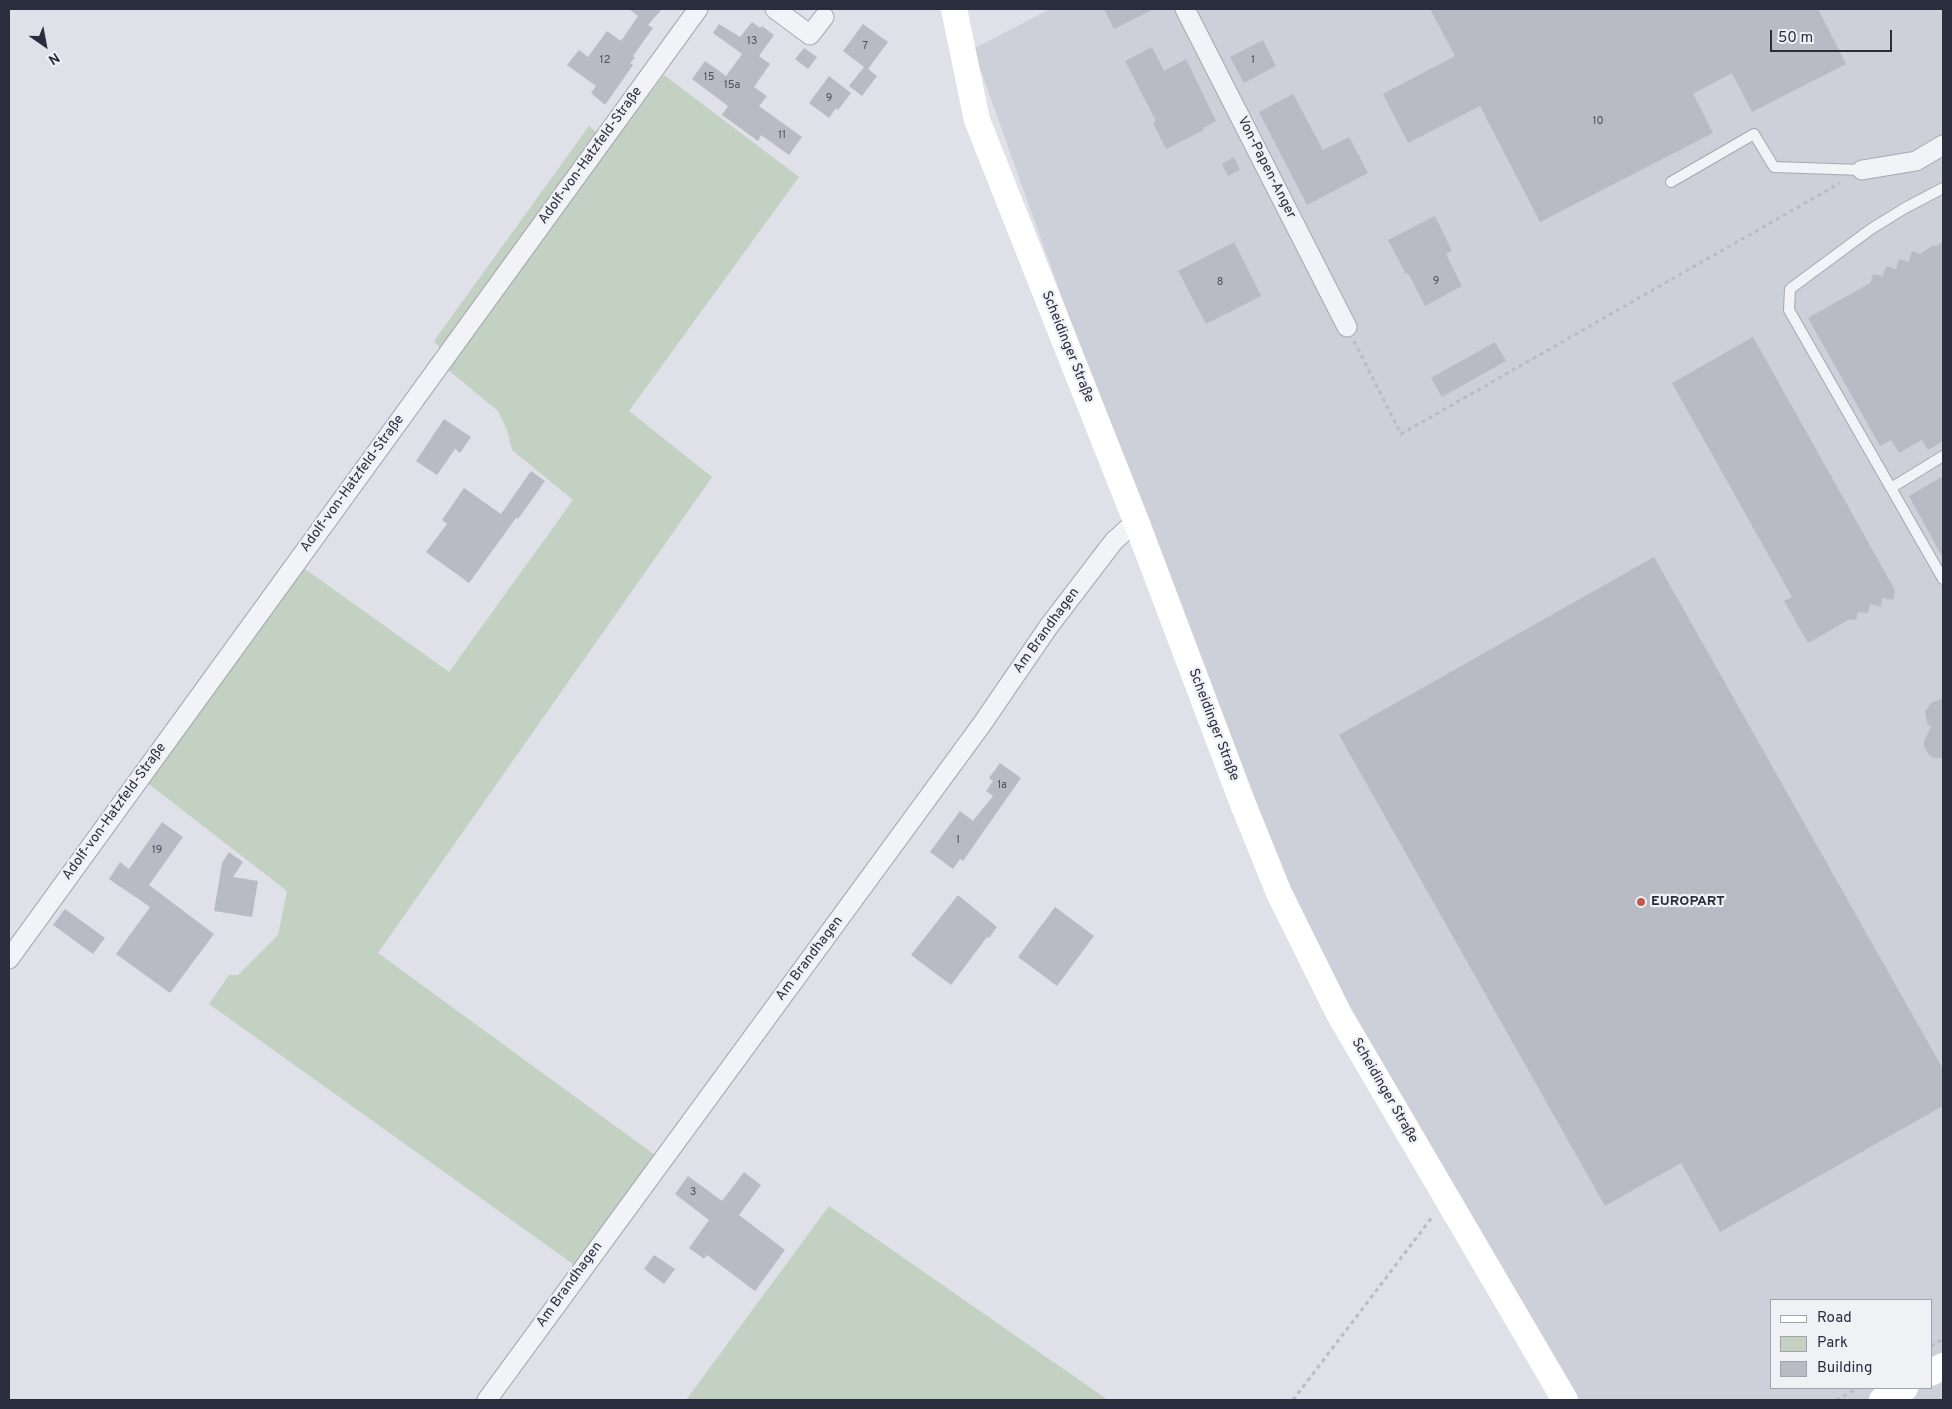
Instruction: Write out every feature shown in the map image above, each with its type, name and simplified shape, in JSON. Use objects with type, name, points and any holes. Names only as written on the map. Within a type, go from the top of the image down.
[{"type":"main road","name":"Scheidinger Straße","points":[[960,10],[978,120],[1136,521],[1243,804],[1279,893],[1339,1014],[1565,1400]]},
{"type":"main road","points":[[1932,1372],[1943,1366]]},
{"type":"main road","points":[[1882,1400],[1903,1389]]},
{"type":"street","name":"Adolf-von-Hatzfeld-Straße","points":[[9,959],[698,9]]},
{"type":"street","points":[[775,9],[810,35],[824,17]]},
{"type":"street","name":"Von-Papen-Anger","points":[[1185,9],[1347,327]]},
{"type":"street","points":[[1862,170],[1916,161],[1943,145]]},
{"type":"street","name":"Am Brandhagen","points":[[487,1400],[965,747],[1048,626],[1114,541],[1136,521]]},
{"type":"lane","points":[[1672,182],[1754,134],[1774,167],[1862,170]]},
{"type":"lane","points":[[1943,188],[1871,229],[1790,289],[1789,310],[1943,579]]},
{"type":"lane","points":[[1891,488],[1943,456]]},
{"type":"path","points":[[1347,327],[1401,434],[1862,170]]},
{"type":"path","points":[[1293,1400],[1447,1198]]},
{"type":"path","points":[[1932,1345],[1943,1339]]},
{"type":"path","points":[[1836,1400],[1856,1389]]},
{"type":"shaded area","points":[[1050,9],[1943,9],[1943,1400],[1565,1400],[1447,1198],[1243,804],[973,49]]},
{"type":"green space","points":[[664,75],[799,177],[629,411],[712,477],[378,953],[659,1158],[580,1269],[209,1004],[229,975],[238,975],[278,935],[287,891],[141,778],[298,564],[449,672],[573,500],[512,450],[507,430],[498,411],[442,365]]},
{"type":"green space","points":[[589,126],[601,136],[444,353],[434,341]]},
{"type":"green space","points":[[829,1206],[1108,1400],[686,1400]]},
{"type":"building","points":[[629,9],[662,9],[648,25],[653,28],[633,56],[635,58],[630,63],[633,65],[605,105],[591,93],[596,86],[567,65],[579,50],[588,57],[607,31],[621,41],[638,16]]},
{"type":"building","points":[[1104,9],[1154,9],[1114,29]]},
{"type":"building","points":[[1430,9],[1818,9],[1846,64],[1752,112],[1732,73],[1693,94],[1713,133],[1540,222],[1480,106],[1408,143],[1383,94],[1455,56]]},
{"type":"building","points":[[752,22],[760,28],[762,26],[774,35],[759,56],[770,64],[754,87],[767,96],[759,106],[802,137],[789,155],[761,135],[758,141],[722,115],[728,106],[692,79],[705,61],[726,76],[742,54],[713,33],[719,24],[740,37]]},
{"type":"building","points":[[863,24],[888,42],[868,69],[877,76],[862,96],[849,86],[864,67],[843,51]]},
{"type":"building","points":[[1263,40],[1276,66],[1244,83],[1230,57]]},
{"type":"building","points":[[1152,47],[1164,71],[1186,59],[1216,121],[1203,128],[1204,130],[1166,149],[1153,123],[1156,121],[1125,61]]},
{"type":"building","points":[[804,48],[817,57],[808,69],[795,59]]},
{"type":"building","points":[[829,76],[851,93],[829,118],[809,103]]},
{"type":"building","points":[[1293,94],[1323,150],[1349,137],[1368,173],[1307,205],[1259,112]]},
{"type":"building","points":[[1234,157],[1240,170],[1228,176],[1222,164]]},
{"type":"building","points":[[1435,216],[1452,251],[1446,254],[1462,286],[1425,306],[1388,240]]},
{"type":"building","points":[[1234,242],[1261,296],[1206,324],[1178,271]]},
{"type":"building","points":[[1943,242],[1943,441],[1928,450],[1922,440],[1899,453],[1891,440],[1880,446],[1808,318],[1870,283],[1873,274],[1883,276],[1886,266],[1896,269],[1899,259],[1909,262],[1912,251],[1920,254],[1934,245],[1935,247]]},
{"type":"building","points":[[1753,337],[1895,590],[1893,600],[1882,598],[1881,607],[1870,604],[1868,613],[1858,612],[1856,620],[1850,619],[1808,643],[1784,601],[1792,597],[1672,383]]},
{"type":"building","points":[[1495,342],[1506,361],[1442,397],[1431,378]]},
{"type":"building","points":[[444,419],[471,437],[460,453],[455,449],[437,475],[416,461]]},
{"type":"building","points":[[531,471],[545,481],[469,583],[426,552],[447,524],[442,520],[464,488],[501,514]]},
{"type":"building","points":[[1943,476],[1943,558],[1909,496]]},
{"type":"building","name":"EUROPART","points":[[1654,557],[1943,1069],[1943,1106],[1720,1232],[1681,1163],[1605,1206],[1339,735]]},
{"type":"building","points":[[1943,698],[1943,758],[1935,758],[1930,756],[1924,747],[1924,741],[1931,727],[1927,723],[1925,712],[1931,703]]},
{"type":"building","points":[[1000,763],[1021,778],[963,861],[960,859],[953,869],[930,852],[960,811],[973,821],[993,796],[986,791],[993,781],[989,778]]},
{"type":"building","points":[[162,822],[183,837],[149,885],[214,934],[170,993],[116,954],[150,907],[109,879],[120,862],[129,869]]},
{"type":"building","points":[[229,852],[243,862],[233,877],[258,881],[252,917],[214,911],[222,863]]},
{"type":"building","points":[[958,895],[997,927],[989,938],[987,937],[951,985],[911,955]]},
{"type":"building","points":[[1055,907],[1094,936],[1057,986],[1018,957]]},
{"type":"building","points":[[65,909],[105,938],[93,954],[53,925]]},
{"type":"building","points":[[744,1172],[761,1185],[739,1215],[785,1250],[755,1291],[707,1255],[704,1259],[689,1248],[709,1220],[675,1194],[688,1176],[722,1201]]},
{"type":"building","points":[[654,1255],[675,1269],[664,1284],[644,1269]]},
{"type":"place","name":"EUROPART","points":[[1641,902]]}]
